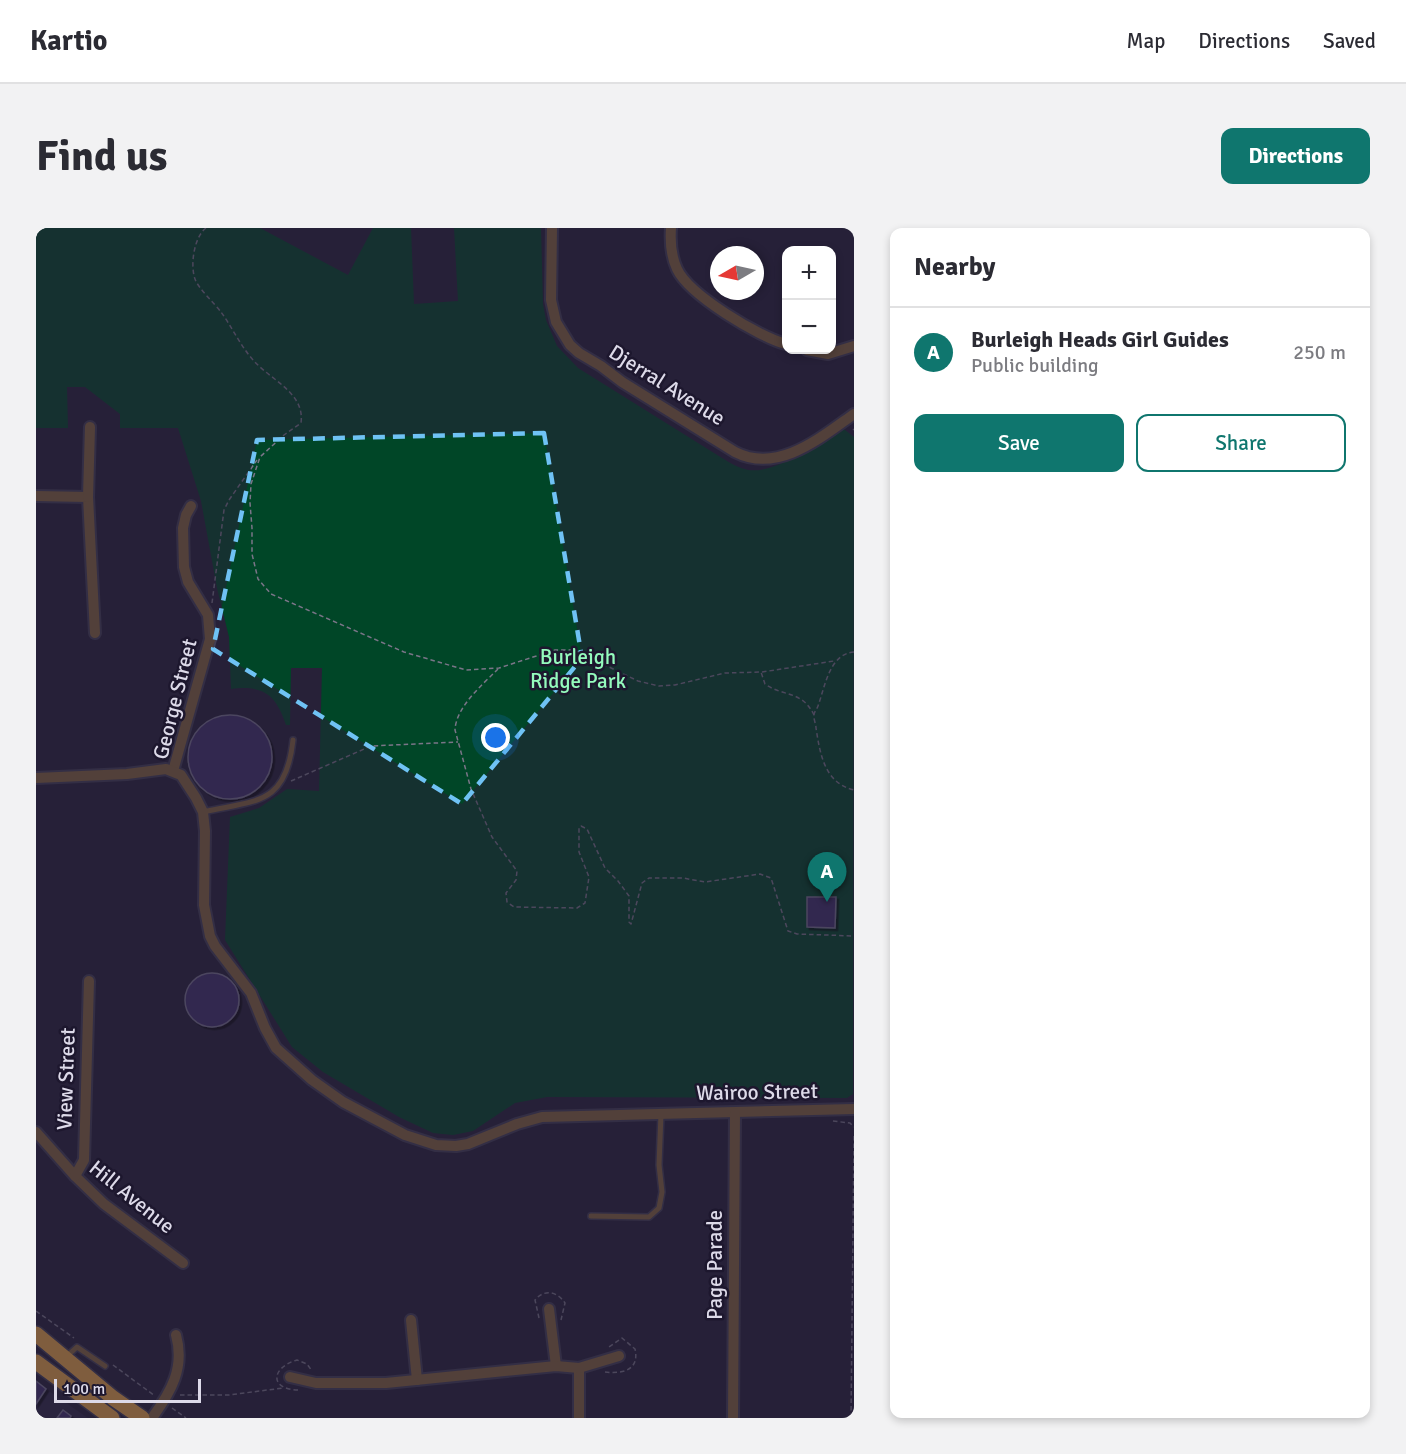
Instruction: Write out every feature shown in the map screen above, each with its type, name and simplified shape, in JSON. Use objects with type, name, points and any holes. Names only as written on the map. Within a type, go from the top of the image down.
[{"type":"main road","points":[[36,1334],[113,1398],[142,1418]]},
{"type":"main road","points":[[36,1362],[112,1418]]},
{"type":"street","name":"Djerral Avenue","points":[[552,228],[551,300],[556,322],[564,336],[579,353],[735,452],[753,459],[774,459],[813,442],[854,414]]},
{"type":"street","points":[[671,228],[674,261],[681,276],[694,291],[770,339],[782,343]]},
{"type":"street","points":[[836,352],[854,346]]},
{"type":"street","points":[[90,427],[88,497],[95,633]]},
{"type":"street","points":[[36,496],[88,497]]},
{"type":"street","name":"George Street","points":[[191,506],[186,514],[183,528],[183,567],[188,582],[208,615],[210,639],[173,771],[181,775],[188,784],[203,813],[205,831],[204,905],[210,936],[251,993],[265,1028]]},
{"type":"street","points":[[36,778],[127,774],[159,769],[173,771]]},
{"type":"street","name":"View Street","points":[[75,1176],[84,1160],[89,981]]},
{"type":"street","name":"Wairoo Street","points":[[265,1028],[271,1042],[283,1054],[312,1080],[343,1102],[405,1135],[436,1144],[456,1146],[468,1144],[517,1124],[542,1117],[854,1109]]},
{"type":"street","name":"Page Parade","points":[[733,1418],[735,1113]]},
{"type":"street","name":"Hill Avenue","points":[[36,1132],[75,1176],[104,1204],[183,1263]]},
{"type":"street","points":[[549,1309],[556,1366]]},
{"type":"street","points":[[411,1320],[417,1380]]},
{"type":"street","points":[[152,1418],[169,1400],[180,1349],[176,1335]]},
{"type":"street","points":[[290,1377],[316,1383],[386,1383],[556,1366],[579,1368],[619,1356]]},
{"type":"street","points":[[579,1368],[579,1418]]},
{"type":"lane","points":[[203,813],[254,801],[269,795],[280,784],[287,772],[293,740]]},
{"type":"lane","points":[[591,1216],[649,1217],[659,1208],[662,1192],[659,1165],[661,1114]]},
{"type":"lane","points":[[65,1358],[77,1347],[105,1366]]},
{"type":"path","points":[[206,228],[200,233],[194,247],[195,279],[222,314],[253,361],[292,394],[303,413],[301,423],[260,457],[224,510],[212,607]]},
{"type":"path","points":[[260,457],[251,484],[250,503],[252,554],[258,579],[271,594],[352,631],[430,661],[466,670],[499,668],[555,650],[574,650],[638,681],[659,686],[675,685],[724,673],[761,672],[836,660],[848,652],[854,652]]},
{"type":"path","points":[[814,715],[828,675],[836,660]]},
{"type":"path","points":[[499,668],[473,696],[455,721],[455,730],[471,789],[492,837],[517,871],[516,880],[506,893],[507,902],[514,907],[577,908],[585,903],[589,877],[579,852],[579,828],[581,826],[587,829],[605,868],[629,896],[629,922],[631,924],[642,883],[649,878],[683,878],[705,882],[760,874],[771,878],[788,931],[797,934],[854,936]]},
{"type":"path","points":[[761,672],[765,684],[803,700],[810,706],[814,715],[818,747],[823,762],[832,777],[843,787],[854,790]]},
{"type":"path","points":[[280,784],[304,776],[371,746],[459,742]]},
{"type":"path","points":[[851,1418],[854,1136]]},
{"type":"path","points":[[169,1400],[284,1388]]},
{"type":"path","points":[[169,1400],[186,1418]]},
{"type":"highlighted area","points":[[544,433],[582,658],[462,804],[213,649],[257,440]]},
{"type":"shaded area","points":[[36,1381],[46,1389],[88,1418],[36,1418]]},
{"type":"green space","name":"Burleigh Ridge Park","points":[[36,228],[260,228],[348,275],[373,228],[411,228],[414,304],[458,301],[454,228],[541,228],[543,304],[546,320],[557,346],[578,368],[725,460],[748,470],[759,470],[783,463],[839,429],[845,430],[854,437],[853,1094],[847,1098],[547,1097],[515,1103],[473,1131],[453,1135],[433,1133],[399,1117],[323,1072],[292,1047],[225,940],[230,817],[259,808],[287,789],[319,791],[322,668],[291,668],[290,725],[286,725],[278,706],[267,694],[260,690],[231,689],[229,637],[217,588],[201,501],[178,428],[120,428],[120,414],[85,387],[67,387],[68,428],[36,428]]},
{"type":"building","points":[[230,715],[253,722],[265,734],[272,757],[265,780],[253,792],[230,799],[207,792],[195,780],[188,757],[195,734],[207,722]]},
{"type":"building","points":[[807,897],[836,897],[835,928],[807,927]]},
{"type":"building","points":[[207,973],[217,973],[227,977],[235,985],[239,1000],[235,1015],[227,1023],[217,1027],[207,1027],[197,1023],[189,1015],[185,1005],[185,995],[189,985],[197,977]]},
{"type":"building","points":[[36,1381],[46,1389],[36,1404]]},
{"type":"building","points":[[63,1410],[71,1416],[70,1418],[57,1418]]},
{"type":"place","name":"Burleigh Heads Girl Guides","points":[[827,902]]}]
